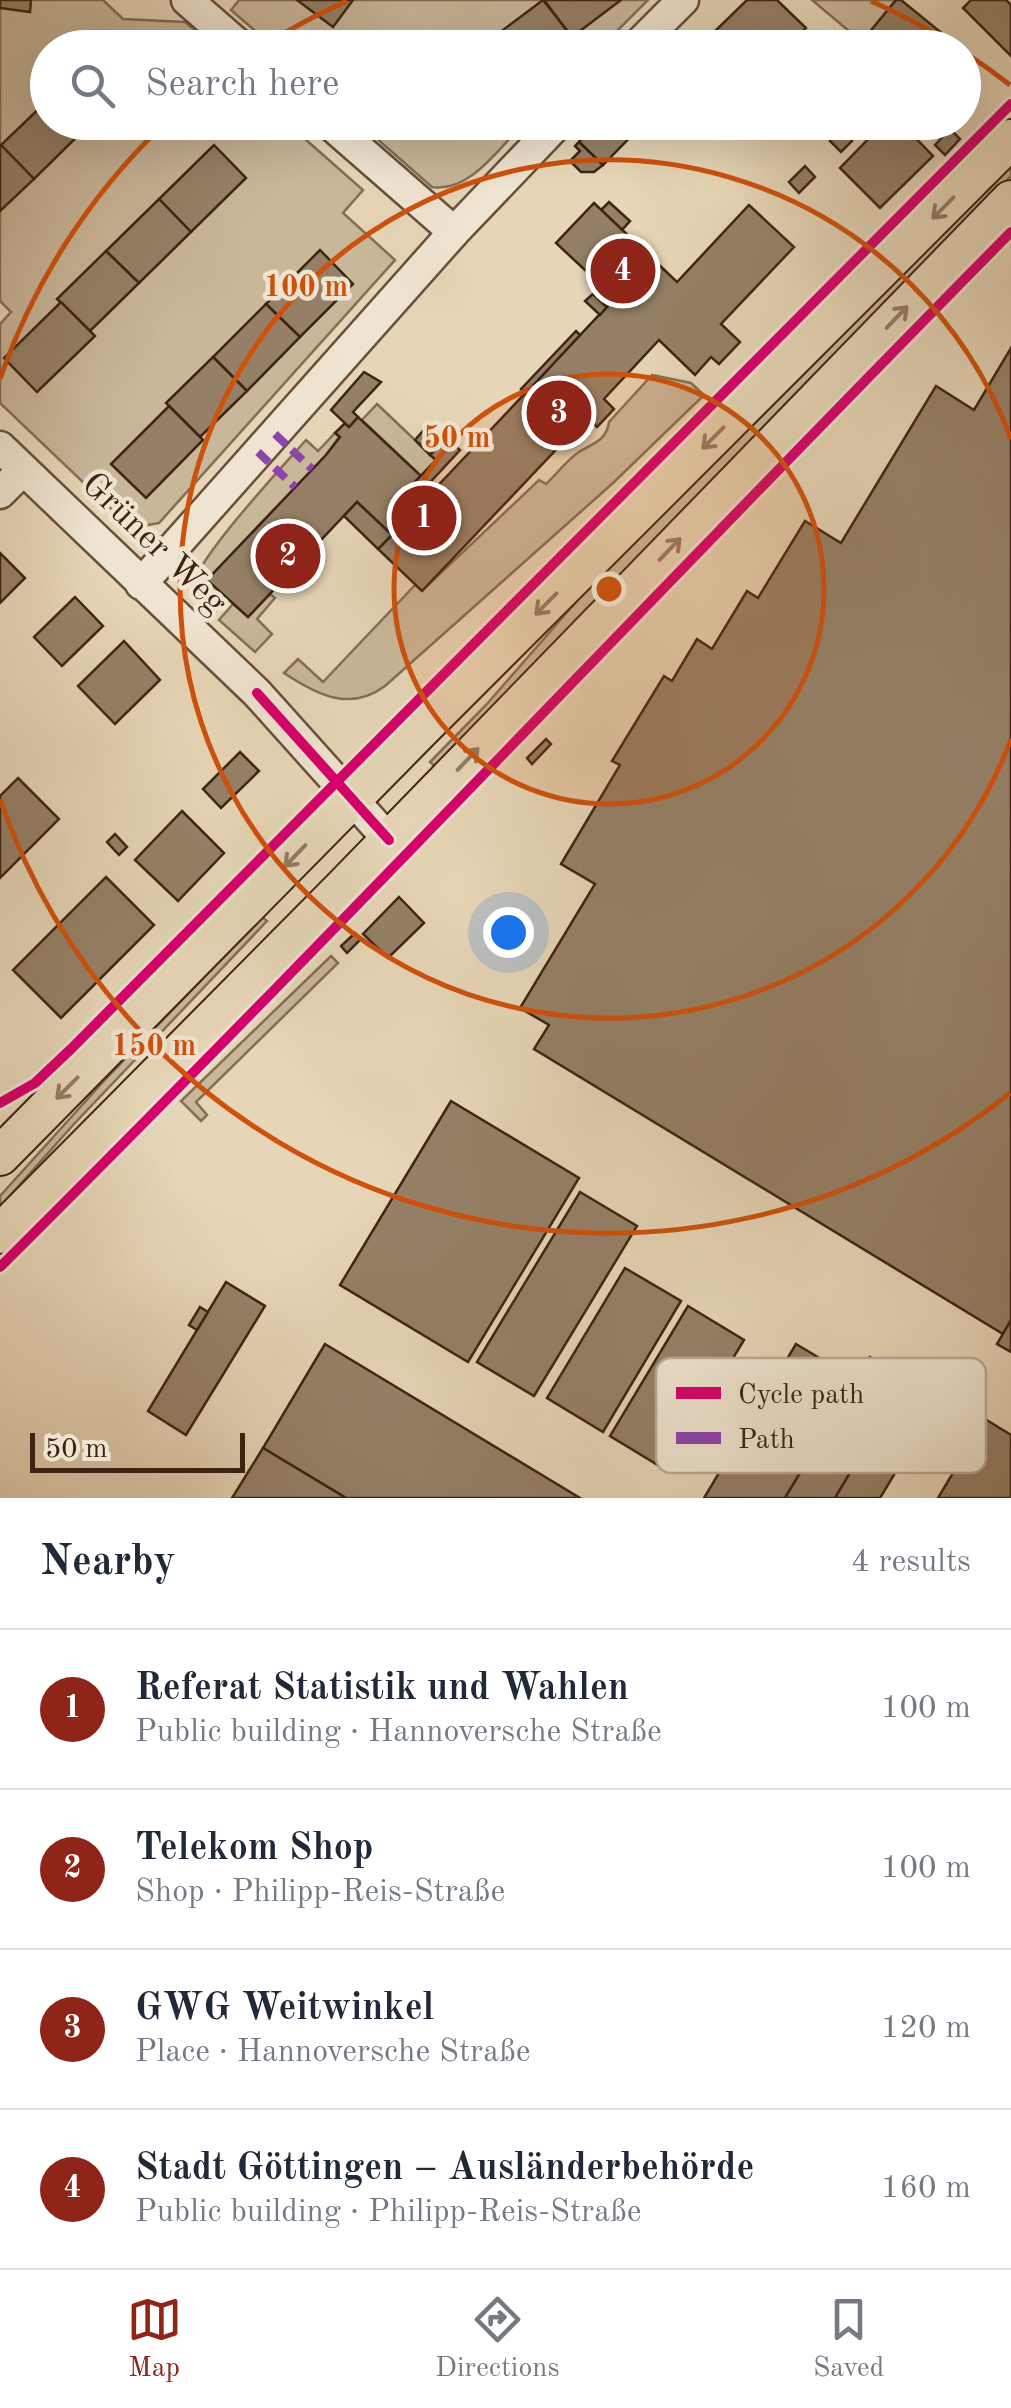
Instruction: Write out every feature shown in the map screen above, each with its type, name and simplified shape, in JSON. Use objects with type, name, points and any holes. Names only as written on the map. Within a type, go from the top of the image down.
[{"type":"main road","points":[[0,1156],[1011,139]]},
{"type":"main road","points":[[0,1234],[1011,200]]},
{"type":"street","points":[[187,0],[221,30]]},
{"type":"street","points":[[653,30],[682,0]]},
{"type":"street","points":[[349,140],[454,232]]},
{"type":"street","points":[[141,584],[454,232],[541,140]]},
{"type":"street","name":"Grüner Weg","points":[[0,448],[256,693],[287,710],[328,748],[358,793],[394,835]]},
{"type":"street","points":[[0,493],[22,471]]},
{"type":"shaded area","points":[[0,0],[103,0],[123,19],[185,22],[195,30],[30,30],[30,140],[306,140],[363,190],[343,213],[395,260],[159,523],[131,528],[0,403],[0,324],[11,312],[0,301]]},
{"type":"shaded area","points":[[239,0],[648,0],[618,30],[254,30],[231,10]]},
{"type":"shaded area","points":[[812,0],[896,0],[872,30],[848,30]]},
{"type":"shaded area","points":[[378,140],[508,140],[471,176],[446,187],[432,187]]},
{"type":"shaded area","points":[[1011,159],[1011,176],[436,767],[430,762],[486,705],[604,570]]},
{"type":"shaded area","points":[[652,375],[691,383],[704,395],[613,483],[385,686],[359,698],[334,698],[284,673],[298,659],[323,682],[415,585],[423,590],[539,480],[546,484],[572,457],[600,440],[609,422]]},
{"type":"shaded area","points":[[377,404],[436,460],[421,476],[362,420]]},
{"type":"shaded area","points":[[335,433],[339,437],[326,455],[208,579],[227,599],[212,615],[197,602],[192,591],[205,561],[306,440],[318,451]]},
{"type":"shaded area","points":[[270,594],[275,598],[257,619],[272,634],[255,652],[219,620],[233,604],[248,617]]},
{"type":"shaded area","points":[[262,917],[267,921],[0,1207],[0,1196],[102,1083]]},
{"type":"shaded area","points":[[331,956],[338,963],[196,1102],[207,1115],[201,1121],[181,1101]]},
{"type":"building","points":[[0,0],[31,0],[30,12],[0,8]]},
{"type":"building","points":[[297,0],[353,0],[333,27]]},
{"type":"building","points":[[543,0],[567,30],[503,30]]},
{"type":"building","points":[[544,0],[621,0],[581,30],[567,30]]},
{"type":"building","points":[[747,0],[777,0],[806,28],[804,30],[716,30]]},
{"type":"building","points":[[896,0],[901,0],[938,30],[871,30]]},
{"type":"building","points":[[971,0],[1006,0],[1011,5],[1011,56],[963,8]]},
{"type":"building","points":[[30,117],[30,140],[74,140],[34,179],[1,145]]},
{"type":"building","points":[[581,140],[627,140],[603,165]]},
{"type":"building","points":[[851,140],[852,141],[841,152],[830,141]]},
{"type":"building","points":[[867,140],[917,140],[933,156],[880,208],[840,168]]},
{"type":"building","points":[[940,140],[959,140],[945,155],[935,145]]},
{"type":"building","points":[[579,142],[603,165],[594,172],[581,172],[570,161],[580,151],[575,146]]},
{"type":"building","points":[[214,145],[246,178],[191,232],[159,199]]},
{"type":"building","points":[[0,146],[34,179],[0,211]]},
{"type":"building","points":[[805,166],[815,177],[799,193],[789,182]]},
{"type":"building","points":[[159,199],[191,232],[139,283],[106,251]]},
{"type":"building","points":[[609,202],[630,221],[622,230],[601,210]]},
{"type":"building","points":[[594,203],[677,282],[749,205],[794,247],[721,324],[740,342],[719,364],[711,357],[695,375],[659,340],[604,399],[614,409],[597,427],[587,417],[422,591],[378,549],[392,535],[357,502],[248,617],[207,580],[326,455],[340,437],[335,433],[345,423],[349,427],[358,417],[421,476],[416,481],[430,494],[615,298],[556,243]]},
{"type":"building","points":[[320,250],[353,284],[300,337],[266,304]]},
{"type":"building","points":[[106,251],[139,283],[90,331],[57,299]]},
{"type":"building","points":[[593,294],[607,307],[600,315],[585,301]]},
{"type":"building","points":[[61,302],[95,336],[37,392],[4,358]]},
{"type":"building","points":[[266,304],[300,337],[247,391],[213,357]]},
{"type":"building","points":[[576,331],[580,335],[526,393],[521,389]]},
{"type":"building","points":[[1011,348],[1011,1320],[1003,1334],[534,1049],[549,1025],[520,1008],[595,884],[561,864],[620,765],[612,761],[664,676],[672,681],[697,639],[712,649],[747,591],[758,598],[805,521],[841,543],[936,386],[974,410]]},
{"type":"building","points":[[213,357],[247,391],[200,437],[166,403]]},
{"type":"building","points":[[364,372],[381,382],[353,412],[358,417],[349,427],[331,410]]},
{"type":"building","points":[[169,406],[203,440],[146,498],[111,464]]},
{"type":"building","points":[[429,424],[435,429],[420,445],[415,440]]},
{"type":"building","points":[[435,429],[440,434],[425,450],[420,445]]},
{"type":"building","points":[[440,434],[446,439],[430,455],[425,450]]},
{"type":"building","points":[[446,439],[451,444],[436,460],[430,455]]},
{"type":"building","points":[[452,443],[460,450],[424,489],[416,481]]},
{"type":"building","points":[[357,502],[392,535],[378,549],[344,516]]},
{"type":"building","points":[[0,553],[25,578],[0,603]]},
{"type":"building","points":[[75,597],[103,626],[62,666],[34,637]]},
{"type":"building","points":[[124,641],[160,680],[115,724],[78,686]]},
{"type":"building","points":[[546,739],[551,744],[532,764],[527,758]]},
{"type":"building","points":[[240,752],[259,771],[221,808],[203,789]]},
{"type":"building","points":[[18,778],[59,819],[0,878],[0,796]]},
{"type":"building","points":[[182,811],[224,853],[178,901],[135,860]]},
{"type":"building","points":[[115,834],[127,847],[119,855],[107,842]]},
{"type":"building","points":[[106,877],[154,925],[61,1018],[13,970]]},
{"type":"building","points":[[399,897],[424,923],[388,958],[363,934]]},
{"type":"building","points":[[355,933],[361,939],[347,953],[341,946]]},
{"type":"building","points":[[451,1101],[579,1178],[468,1362],[340,1285]]},
{"type":"building","points":[[580,1192],[637,1226],[534,1396],[477,1362]]},
{"type":"building","points":[[625,1268],[681,1301],[603,1432],[547,1398]]},
{"type":"building","points":[[226,1282],[265,1306],[186,1435],[148,1411]]},
{"type":"building","points":[[688,1306],[744,1340],[733,1358],[657,1358]]},
{"type":"building","points":[[200,1307],[208,1312],[197,1330],[189,1325]]},
{"type":"building","points":[[1011,1320],[1011,1352],[997,1344]]},
{"type":"building","points":[[325,1344],[580,1498],[346,1498],[263,1448]]},
{"type":"building","points":[[796,1344],[819,1358],[788,1358]]},
{"type":"building","points":[[656,1359],[656,1464],[610,1436]]},
{"type":"building","points":[[986,1420],[1011,1435],[1011,1498],[938,1498],[953,1473],[986,1473]]},
{"type":"building","points":[[263,1448],[346,1498],[232,1498]]},
{"type":"building","points":[[719,1473],[800,1473],[785,1498],[704,1498]]},
{"type":"building","points":[[800,1473],[850,1473],[835,1498],[785,1498]]},
{"type":"building","points":[[850,1473],[895,1473],[880,1498],[835,1498]]},
{"type":"marked path","points":[[275,434],[312,469]]},
{"type":"marked path","points":[[258,452],[295,487]]},
{"type":"cycle path","points":[[981,134],[1011,104]]},
{"type":"cycle path","points":[[0,1103],[35,1083],[71,1049],[975,140]]},
{"type":"cycle path","points":[[0,1267],[1011,232]]},
{"type":"cycle path","points":[[257,693],[389,840]]},
{"type":"place","name":"Stadt Göttingen – Ausländerbehörde","points":[[623,271]]},
{"type":"place","name":"GWG Weitwinkel","points":[[559,413]]},
{"type":"place","name":"Referat Statistik und Wahlen","points":[[424,518]]},
{"type":"place","name":"Telekom Shop","points":[[288,556]]}]
